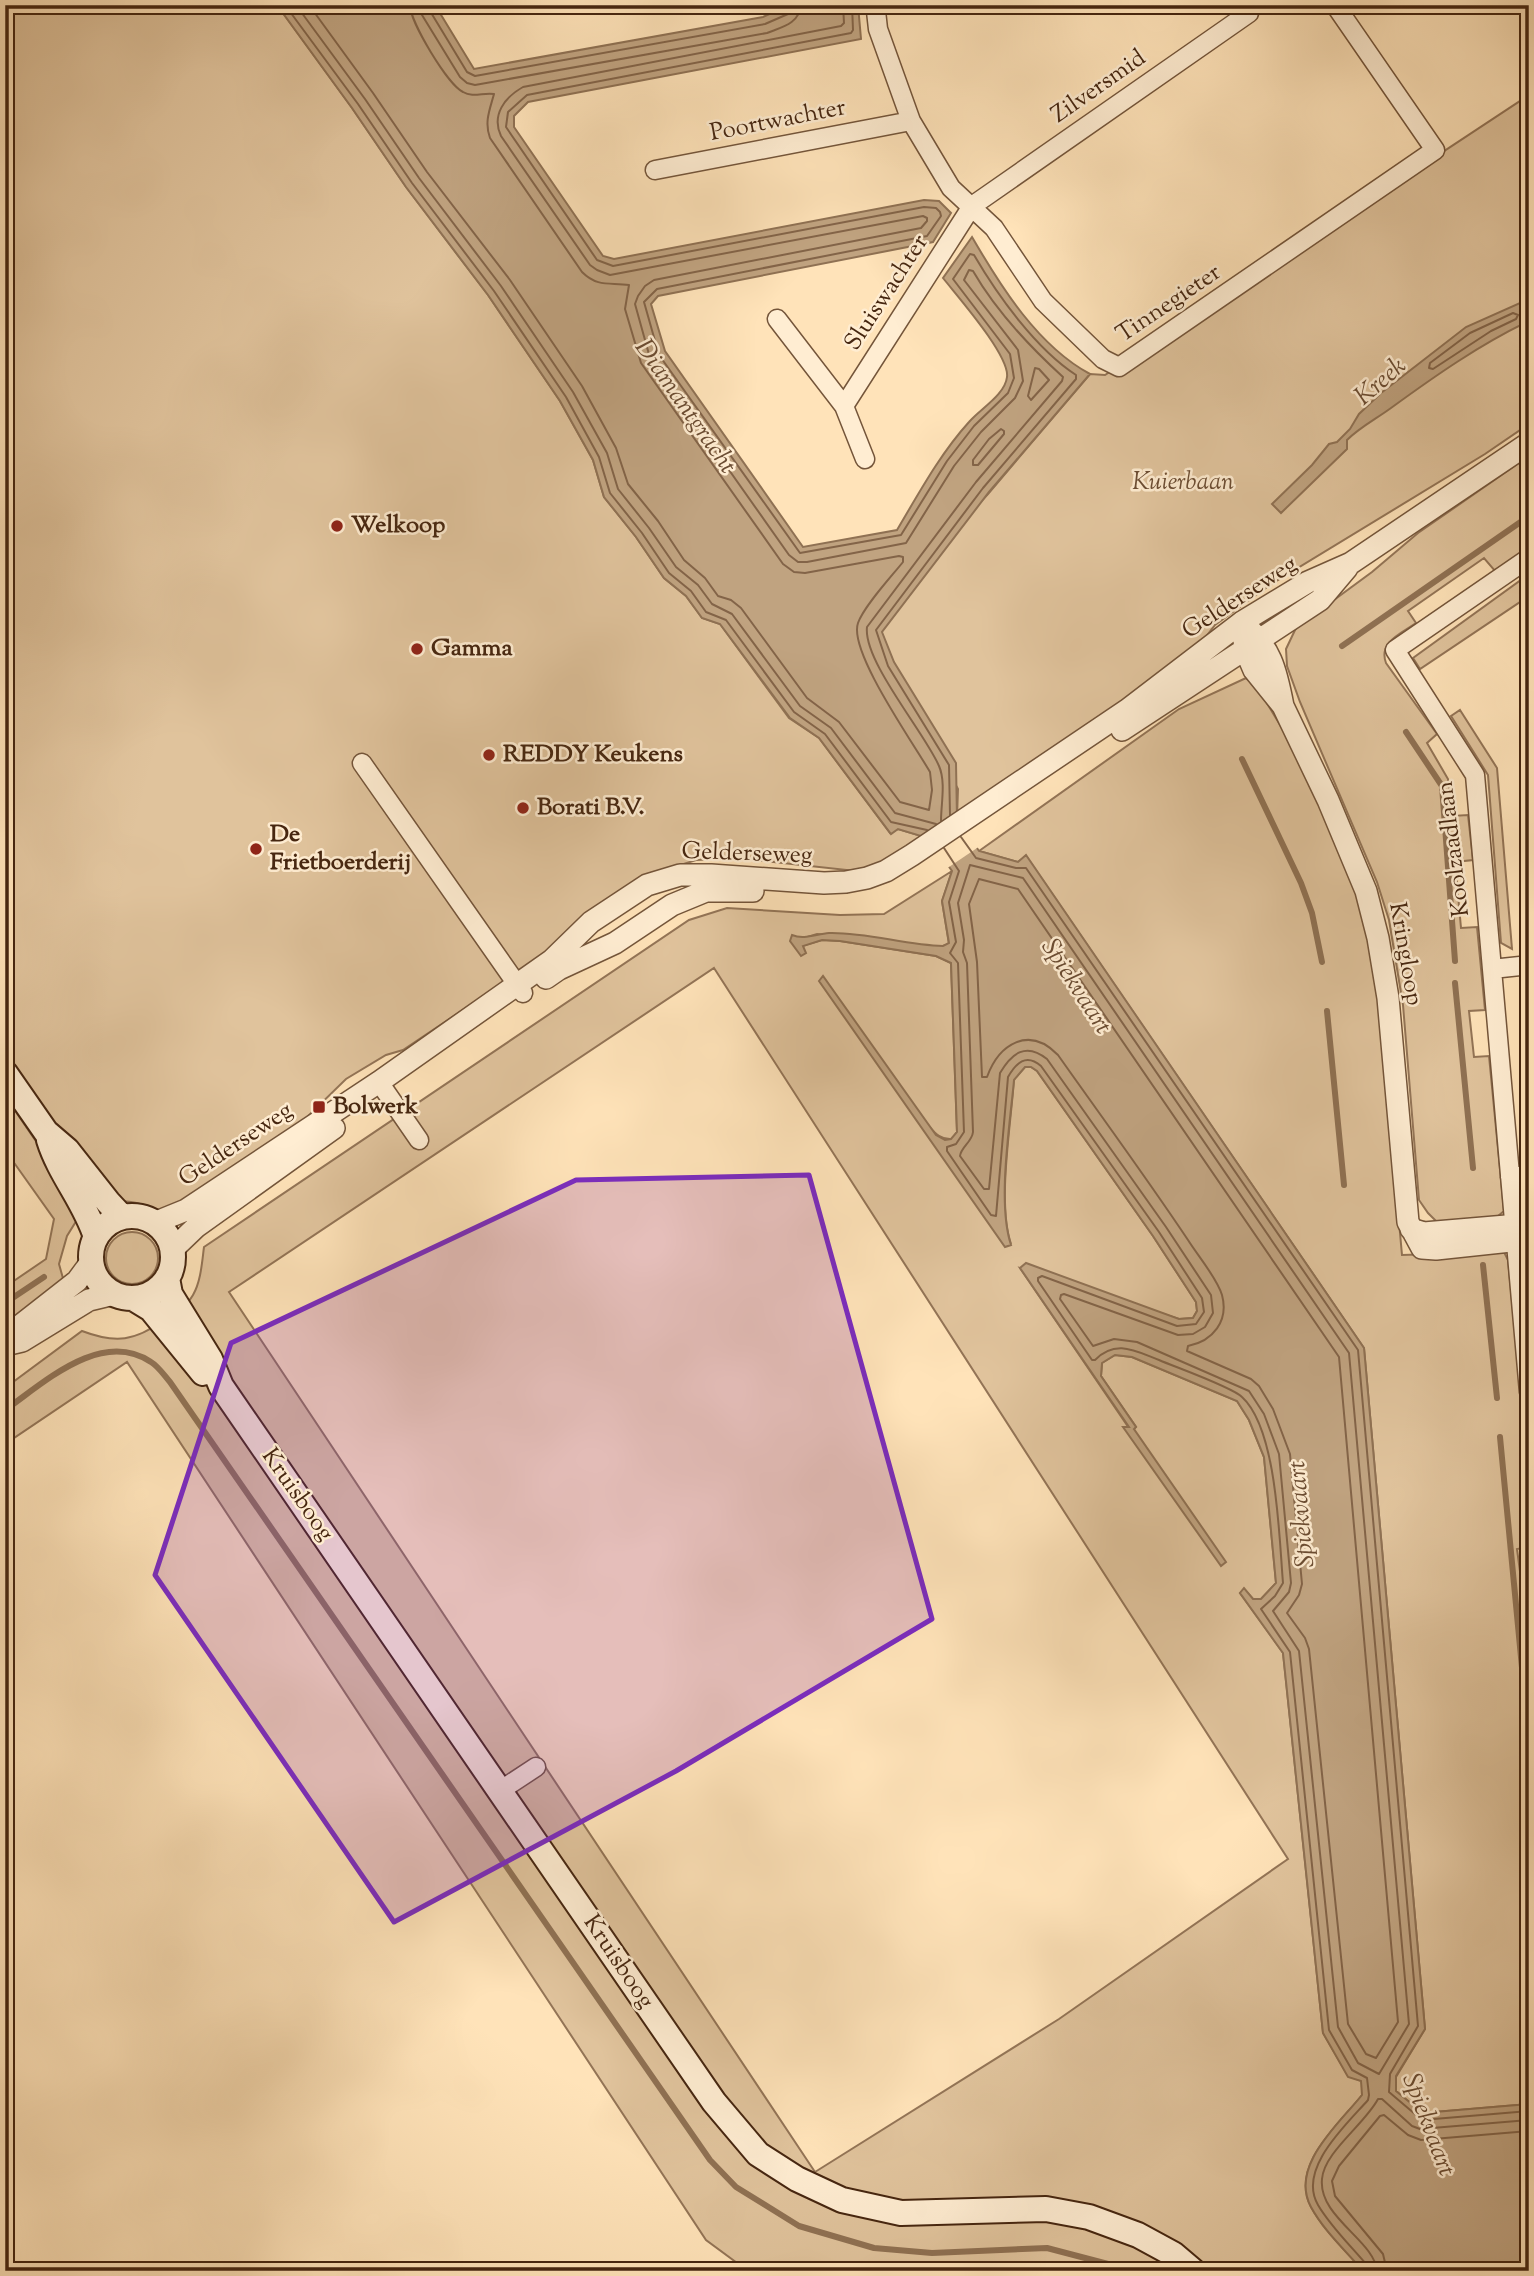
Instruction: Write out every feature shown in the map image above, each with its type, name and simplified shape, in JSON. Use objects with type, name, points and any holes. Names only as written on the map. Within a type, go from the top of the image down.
[{"type":"main road","points":[[5,1073],[46,1132],[67,1150],[122,1217]]},
{"type":"main road","points":[[46,1132],[55,1161],[90,1217],[96,1237]]},
{"type":"main road","points":[[133,1216],[154,1223],[169,1240],[172,1250],[173,1261],[167,1278],[155,1291],[124,1296],[103,1286],[95,1275],[91,1262],[96,1237],[112,1221],[122,1217],[133,1216]]},
{"type":"main road","name":"Kruisboog","points":[[167,1278],[170,1294],[210,1359],[221,1386],[714,2102],[758,2154],[797,2179],[842,2200],[901,2213],[1046,2209],[1089,2217],[1138,2235],[1193,2271]]},
{"type":"main road","name":"Kruisboog","points":[[124,1296],[151,1309],[200,1371],[221,1386]]},
{"type":"street","name":"Tinnegieter","points":[[879,5],[876,11],[878,29],[911,121],[951,188],[994,228],[1043,301],[1103,359],[1119,367],[1435,150],[1335,5]]},
{"type":"street","name":"Zilversmid","points":[[972,206],[1249,13],[1250,5]]},
{"type":"street","name":"Poortwachter","points":[[655,170],[911,121]]},
{"type":"street","name":"Sluiswachter","points":[[844,406],[972,206]]},
{"type":"street","name":"Sluiswachter","points":[[778,319],[844,406],[865,459]]},
{"type":"street","name":"Gelderseweg","points":[[520,989],[615,943],[672,905],[706,891],[743,890],[821,896],[872,892],[1127,710],[1242,622],[1308,582],[1351,563],[1529,443]]},
{"type":"street","name":"Koolzaadlaan","points":[[1529,558],[1395,650],[1475,775],[1510,1177],[1522,1232],[1529,1392]]},
{"type":"street","name":"Gelderseweg","points":[[981,816],[1320,600],[1351,563]]},
{"type":"street","name":"Kringloop","points":[[1242,622],[1253,644],[1278,677],[1283,706],[1328,800],[1366,891],[1378,938],[1388,998],[1408,1222],[1411,1229],[1424,1233],[1522,1232]]},
{"type":"street","points":[[362,763],[520,989]]},
{"type":"street","name":"Gelderseweg","points":[[172,1250],[196,1227],[382,1086],[520,989],[591,922],[647,885],[680,875],[712,874],[824,883],[846,882],[867,878],[916,861]]},
{"type":"street","points":[[1492,969],[1529,965]]},
{"type":"street","name":"Gelderseweg","points":[[154,1223],[186,1210],[382,1086]]},
{"type":"street","points":[[382,1086],[419,1140]]},
{"type":"street","points":[[1510,1177],[1529,1175]]},
{"type":"street","points":[[5,1344],[17,1328],[77,1281],[91,1262]]},
{"type":"street","points":[[5,1344],[22,1340],[89,1300],[124,1296]]},
{"type":"street","points":[[500,1790],[536,1768]]},
{"type":"highlighted area","points":[[809,1175],[932,1619],[676,1771],[394,1922],[155,1575],[231,1343],[576,1180]]},
{"type":"green space","points":[[5,5],[277,5],[406,187],[488,295],[560,401],[593,460],[604,497],[664,578],[686,596],[702,618],[720,624],[789,718],[819,738],[890,833],[898,829],[928,838],[874,873],[736,858],[696,860],[656,873],[551,951],[403,1050],[386,1055],[346,1079],[300,1124],[164,1215],[141,1204],[116,1201],[50,1121],[5,1056]]},
{"type":"green space","name":"Kuierbaan","points":[[1529,95],[1529,424],[1485,454],[1270,585],[1215,625],[1188,660],[957,818],[958,789],[867,623],[988,494],[1090,374],[1105,375]]},
{"type":"green space","points":[[1529,456],[1529,547],[1495,571],[1484,558],[1408,611],[1416,623],[1388,644],[1384,656],[1386,663],[1437,734],[1427,743],[1448,779],[1452,816],[1468,815],[1473,860],[1455,862],[1461,928],[1477,927],[1485,1010],[1469,1011],[1474,1057],[1489,1056],[1504,1211],[1492,1221],[1439,1224],[1419,1200],[1403,1005],[1389,920],[1377,882],[1300,702],[1287,666],[1286,649],[1296,628],[1372,572],[1418,533]]},
{"type":"green space","points":[[1529,574],[1529,596],[1420,669],[1413,658]]},
{"type":"green space","points":[[1246,678],[1259,690],[1288,738],[1360,901],[1378,988],[1402,1255],[1504,1252],[1508,1260],[1529,1476],[1529,1547],[1517,1549],[1523,1594],[1529,1594],[1529,2104],[1422,2113],[1396,2091],[1396,2077],[1425,2029],[1364,1348],[1026,856],[1018,862],[979,851],[1179,709]]},
{"type":"green space","points":[[1460,710],[1497,768],[1512,949],[1501,943],[1488,775],[1451,716]]},
{"type":"green space","points":[[952,871],[942,901],[949,944],[931,946],[817,934],[801,939],[802,946],[822,940],[840,941],[936,956],[951,963],[957,1132],[952,1139],[944,1138],[928,1125],[1011,1244],[1007,1227],[1005,1186],[1014,1079],[1025,1067],[1031,1067],[1037,1071],[1153,1236],[1196,1302],[1197,1311],[1193,1318],[1179,1319],[1020,1268],[1129,1428],[1136,1427],[1101,1376],[1102,1363],[1115,1355],[1132,1357],[1237,1401],[1249,1420],[1264,1457],[1276,1583],[1261,1599],[1253,1599],[1244,1589],[1240,1593],[1283,1653],[1323,2033],[1348,2076],[1362,2081],[1362,2095],[1330,2132],[1311,2161],[1306,2176],[1306,2192],[1311,2207],[1322,2224],[1363,2271],[748,2271],[706,2240],[127,1362],[5,1444],[5,1388],[82,1331],[105,1338],[125,1338],[154,1327],[177,1312],[196,1290],[204,1247],[689,920],[727,908],[840,915],[884,914]],"holes":[[[714,968],[1288,1859],[1059,2019],[815,2172],[229,1292]]]},
{"type":"green space","points":[[5,1096],[59,1175],[80,1215],[67,1236],[59,1264],[64,1282],[5,1332],[5,1287],[46,1259],[54,1219],[5,1150]]},
{"type":"green space","points":[[132,1232],[151,1239],[158,1258],[151,1277],[132,1284],[113,1277],[106,1258],[113,1239]]},
{"type":"water","points":[[277,5],[435,5],[474,69],[763,17],[789,5],[858,5],[861,39],[528,102],[514,116],[514,127],[603,256],[614,259],[924,200],[939,201],[951,213],[933,242],[658,296],[651,304],[665,351],[803,547],[897,530],[949,447],[969,422],[1002,390],[1007,377],[1000,355],[982,327],[943,278],[972,237],[1008,295],[1037,332],[1071,362],[1090,374],[989,492],[882,632],[894,662],[956,763],[957,819],[979,851],[1018,862],[1026,855],[1364,1348],[1425,2029],[1396,2076],[1396,2091],[1423,2113],[1529,2104],[1529,2271],[1363,2271],[1329,2233],[1311,2207],[1306,2192],[1306,2176],[1311,2161],[1330,2132],[1362,2095],[1361,2081],[1348,2077],[1323,2033],[1283,1653],[1240,1593],[1244,1588],[1253,1599],[1261,1599],[1276,1583],[1264,1457],[1249,1420],[1237,1401],[1132,1357],[1115,1355],[1102,1363],[1101,1376],[1136,1427],[1134,1429],[1226,1562],[1221,1566],[1123,1427],[1129,1427],[1020,1268],[1026,1263],[1179,1319],[1193,1318],[1197,1311],[1196,1302],[1153,1236],[1037,1071],[1031,1067],[1025,1067],[1014,1080],[1005,1186],[1007,1228],[1011,1245],[1005,1247],[819,981],[823,976],[936,1135],[945,1140],[951,1139],[957,1132],[951,963],[936,956],[822,940],[803,946],[806,953],[801,956],[790,941],[792,935],[806,937],[843,933],[943,946],[949,943],[942,901],[952,871],[928,838],[898,829],[891,834],[819,738],[790,718],[720,624],[702,618],[686,596],[664,578],[604,497],[593,460],[560,401],[488,295],[406,187]]},
{"type":"water","points":[[1529,299],[1529,321],[1458,362],[1357,431],[1347,440],[1347,449],[1281,513],[1272,504],[1312,465],[1329,444],[1337,442],[1350,429],[1359,414],[1381,393],[1466,327]]},
{"type":"pier","points":[[960,817],[980,846],[946,869],[926,841]]},
{"type":"waterway","points":[[1342,646],[1522,521]]},
{"type":"waterway","points":[[1406,732],[1442,786],[1455,961]]},
{"type":"waterway","points":[[1242,759],[1301,883],[1312,913],[1322,962]]},
{"type":"waterway","points":[[1455,983],[1473,1168]]},
{"type":"waterway","points":[[1327,1011],[1344,1185]]},
{"type":"waterway","points":[[1483,1265],[1497,1398]]},
{"type":"waterway","points":[[5,1303],[44,1277]]},
{"type":"waterway","points":[[5,1410],[56,1374],[93,1355],[132,1353],[159,1368],[710,2160],[736,2187],[799,2226],[874,2248],[932,2253],[1047,2248],[1108,2264],[1118,2271]]},
{"type":"waterway","points":[[1500,1437],[1529,1741]]},
{"type":"place","name":"Welkoop","points":[[337,526]]},
{"type":"place","name":"Gamma","points":[[417,649]]},
{"type":"place","name":"REDDY Keukens","points":[[489,755]]},
{"type":"place","name":"Borati B.V.","points":[[523,808]]},
{"type":"place","name":"De Frietboerderij","points":[[256,849]]},
{"type":"place","name":"Bolwerk","points":[[319,1107]]},
{"type":"water label","name":"Kreek","points":[[1381,382]]},
{"type":"water label","name":"Diamantgracht","points":[[685,407]]},
{"type":"water label","name":"Spiekvaart","points":[[1076,987]]},
{"type":"water label","name":"Spiekvaart","points":[[1302,1514]]},
{"type":"water label","name":"Spiekvaart","points":[[1428,2125]]}]
